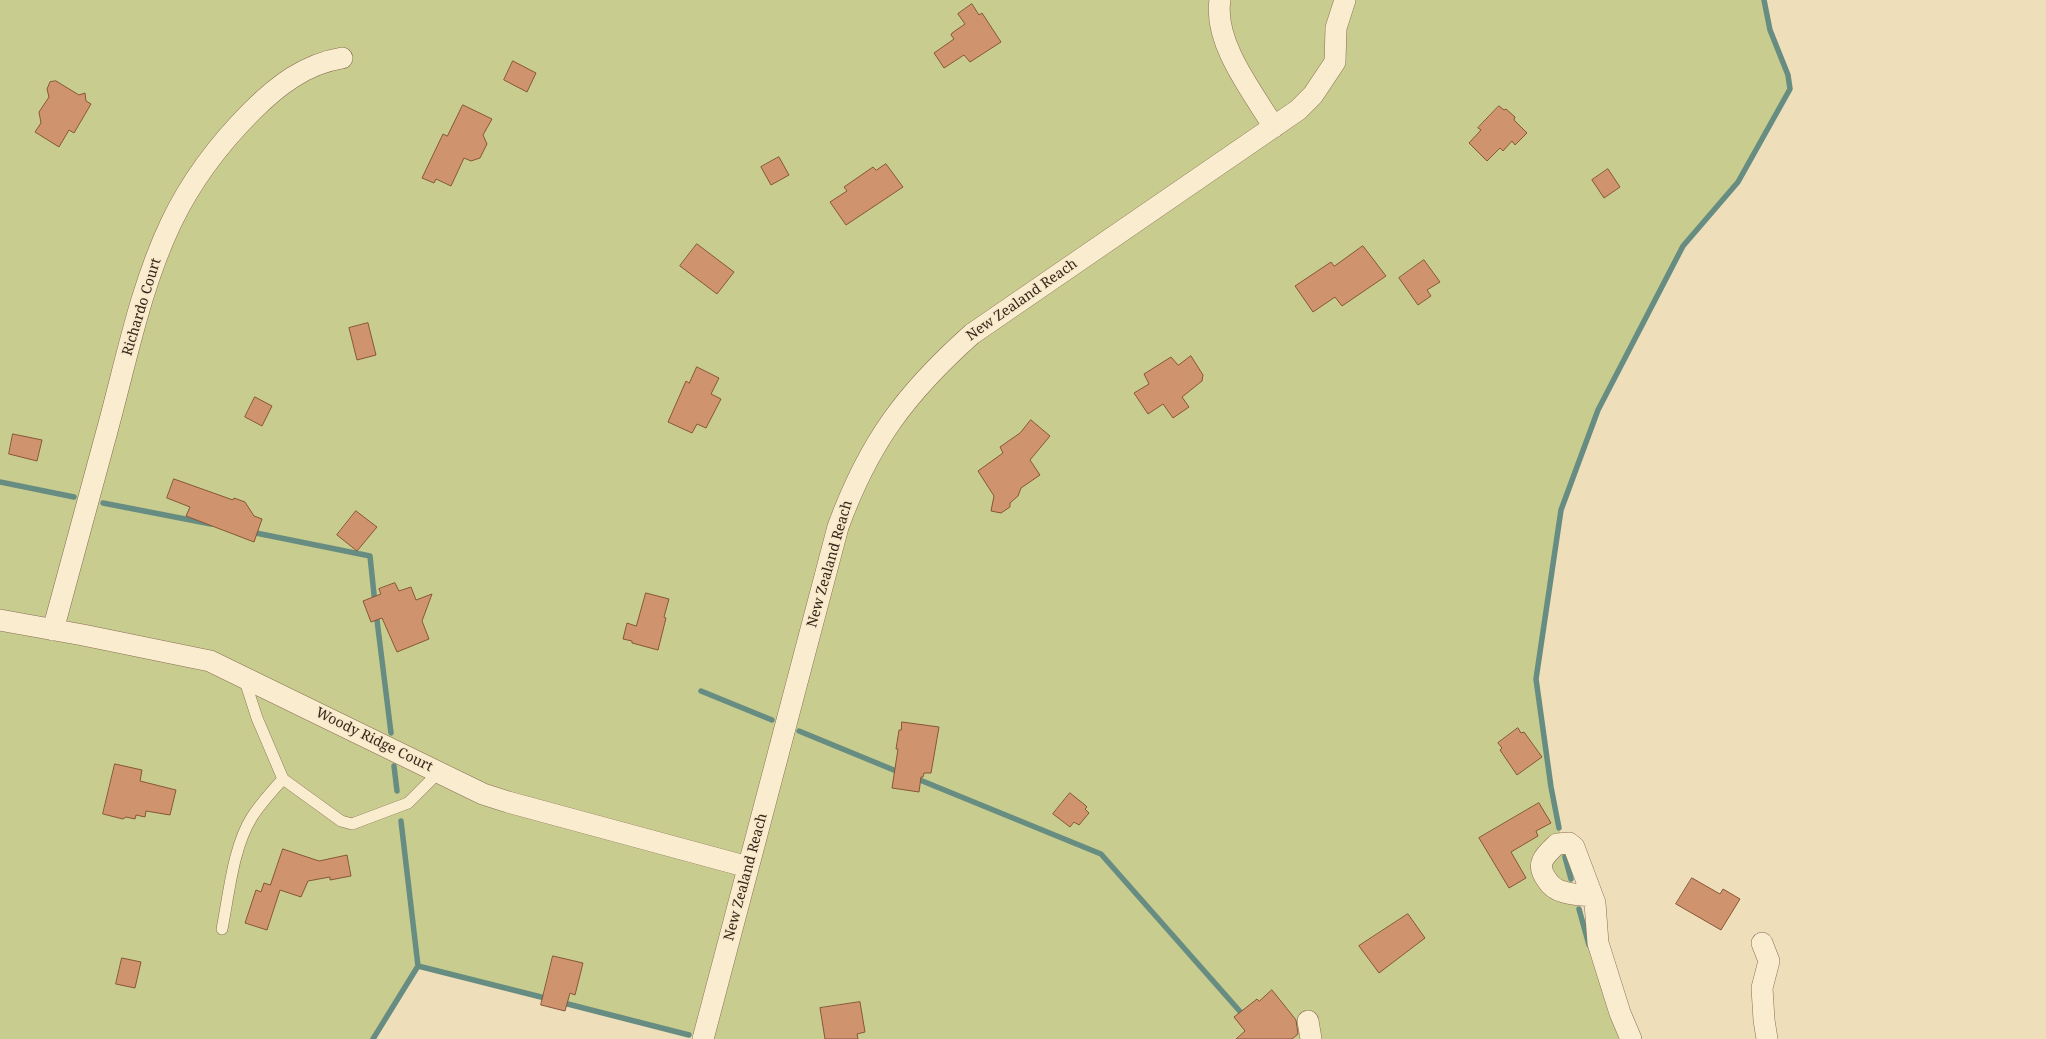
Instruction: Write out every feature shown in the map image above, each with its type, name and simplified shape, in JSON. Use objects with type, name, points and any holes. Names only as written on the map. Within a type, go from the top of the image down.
[{"type":"street","points":[[1220,0],[1219,6],[1222,28],[1229,51],[1274,127]]},
{"type":"street","name":"New Zealand Reach","points":[[703,1039],[838,527],[851,492],[866,462],[902,406],[938,364],[972,334],[1298,110],[1313,95],[1335,62],[1336,28],[1345,0]]},
{"type":"street","name":"Richardo Court","points":[[53,630],[144,293],[172,222],[197,178],[213,155],[237,126],[268,95],[308,68],[342,58]]},
{"type":"street","name":"Woody Ridge Court","points":[[0,620],[210,661],[483,794],[748,867]]},
{"type":"street","points":[[1592,896],[1595,903],[1598,943],[1620,1013],[1631,1039]]},
{"type":"street","points":[[1762,944],[1769,961],[1762,988],[1767,1039]]},
{"type":"lane","points":[[244,677],[257,718],[283,779],[341,821],[352,824],[408,803],[439,772]]},
{"type":"lane","points":[[222,929],[233,871],[245,830],[267,797],[283,779]]},
{"type":"green space","points":[[0,0],[1764,0],[1770,30],[1788,75],[1790,89],[1738,182],[1684,245],[1598,410],[1561,510],[1536,679],[1551,787],[1566,861],[1590,949],[1628,1039],[711,1039],[418,966],[373,1039],[0,1039]]},
{"type":"building","points":[[972,4],[979,15],[982,13],[1001,42],[970,62],[964,55],[944,68],[934,53],[954,39],[951,35],[952,33],[965,24],[958,14]]},
{"type":"building","points":[[513,61],[536,73],[527,92],[504,80]]},
{"type":"building","points":[[56,81],[79,95],[85,93],[86,101],[91,104],[74,133],[69,130],[59,147],[35,132],[41,123],[39,112],[49,97],[47,89],[50,82]]},
{"type":"building","points":[[463,105],[492,119],[483,135],[487,144],[480,158],[471,161],[464,158],[451,186],[436,179],[434,183],[422,178],[443,134],[447,136]]},
{"type":"building","points":[[1499,106],[1504,110],[1506,109],[1515,117],[1514,120],[1527,133],[1515,145],[1512,141],[1503,151],[1500,148],[1487,161],[1469,143],[1481,130],[1478,128]]},
{"type":"building","points":[[779,157],[789,175],[771,185],[761,167]]},
{"type":"building","points":[[886,164],[903,187],[846,225],[830,202],[847,191],[844,187],[873,167],[876,170]]},
{"type":"building","points":[[1608,169],[1620,187],[1604,198],[1592,180]]},
{"type":"building","points":[[697,244],[734,272],[717,294],[680,266]]},
{"type":"building","points":[[1363,246],[1386,276],[1342,306],[1335,297],[1313,312],[1295,286],[1331,262],[1334,266]]},
{"type":"building","points":[[1424,260],[1440,282],[1427,290],[1431,296],[1418,305],[1399,278]]},
{"type":"building","points":[[368,323],[376,355],[357,360],[349,328]]},
{"type":"building","points":[[1191,356],[1203,375],[1202,381],[1182,397],[1189,407],[1173,418],[1163,404],[1148,414],[1134,393],[1149,384],[1144,374],[1171,357],[1178,365]]},
{"type":"building","points":[[697,367],[719,378],[711,394],[721,399],[706,428],[697,424],[692,433],[668,422],[686,381],[689,383]]},
{"type":"building","points":[[255,397],[272,406],[262,426],[245,417]]},
{"type":"building","points":[[1031,420],[1050,436],[1030,460],[1040,475],[1021,488],[1018,496],[1010,503],[1010,507],[1001,513],[991,511],[994,496],[978,471],[1003,453],[1000,447],[1020,433]]},
{"type":"building","points":[[13,434],[42,440],[37,461],[9,454]]},
{"type":"building","points":[[174,479],[233,500],[234,498],[245,502],[254,516],[262,519],[254,542],[186,516],[190,507],[167,498]]},
{"type":"building","points":[[356,511],[377,527],[357,551],[337,535]]},
{"type":"building","points":[[395,583],[399,591],[411,587],[416,600],[432,594],[422,621],[429,639],[397,652],[382,618],[371,622],[363,601],[381,594],[379,589]]},
{"type":"building","points":[[646,593],[669,599],[658,650],[623,639],[627,623],[636,626]]},
{"type":"building","points":[[902,722],[939,727],[931,773],[924,773],[923,777],[921,777],[919,792],[892,788],[898,749],[896,749]]},
{"type":"building","points":[[1518,728],[1521,733],[1524,732],[1542,757],[1517,775],[1500,750],[1502,748],[1498,743]]},
{"type":"building","points":[[115,764],[142,770],[140,781],[176,790],[170,815],[146,811],[145,817],[136,815],[135,819],[126,817],[123,819],[103,814]]},
{"type":"building","points":[[1070,793],[1087,807],[1085,809],[1089,813],[1079,825],[1074,822],[1070,827],[1053,814]]},
{"type":"building","points":[[1539,803],[1551,823],[1536,831],[1538,836],[1511,852],[1526,878],[1509,888],[1479,838]]},
{"type":"building","points":[[283,849],[319,861],[347,855],[351,876],[330,880],[330,877],[308,881],[301,897],[280,890],[267,930],[245,923],[256,890],[261,892],[264,883],[270,885]]},
{"type":"building","points":[[1692,878],[1720,894],[1723,889],[1740,899],[1721,930],[1676,904]]},
{"type":"building","points":[[1408,914],[1425,938],[1379,973],[1359,946]]},
{"type":"building","points":[[553,956],[583,963],[575,995],[570,993],[565,1011],[541,1005]]},
{"type":"building","points":[[122,958],[141,962],[135,988],[116,984]]},
{"type":"building","points":[[1272,990],[1296,1020],[1298,1034],[1292,1039],[1236,1039],[1245,1031],[1234,1017],[1257,999],[1259,1001]]},
{"type":"building","points":[[860,1002],[865,1032],[857,1034],[858,1039],[825,1039],[820,1008]]},
{"type":"waterway","points":[[1559,828],[1551,787],[1536,679],[1561,510],[1598,410],[1683,246],[1738,182],[1790,89],[1788,75],[1770,30],[1764,0]]},
{"type":"waterway","points":[[0,482],[74,497]]},
{"type":"waterway","points":[[103,503],[211,524]]},
{"type":"waterway","points":[[251,532],[370,556],[375,604]]},
{"type":"waterway","points":[[376,612],[391,733]]},
{"type":"waterway","points":[[701,691],[772,720]]},
{"type":"waterway","points":[[799,731],[901,773]]},
{"type":"waterway","points":[[394,766],[397,791]]},
{"type":"waterway","points":[[915,778],[1101,854],[1244,1016]]},
{"type":"waterway","points":[[373,1039],[418,966],[401,821]]},
{"type":"waterway","points":[[1565,857],[1571,879]]},
{"type":"waterway","points":[[1579,909],[1589,945]]},
{"type":"waterway","points":[[418,966],[549,999]]},
{"type":"waterway","points":[[560,1002],[689,1035]]}]
